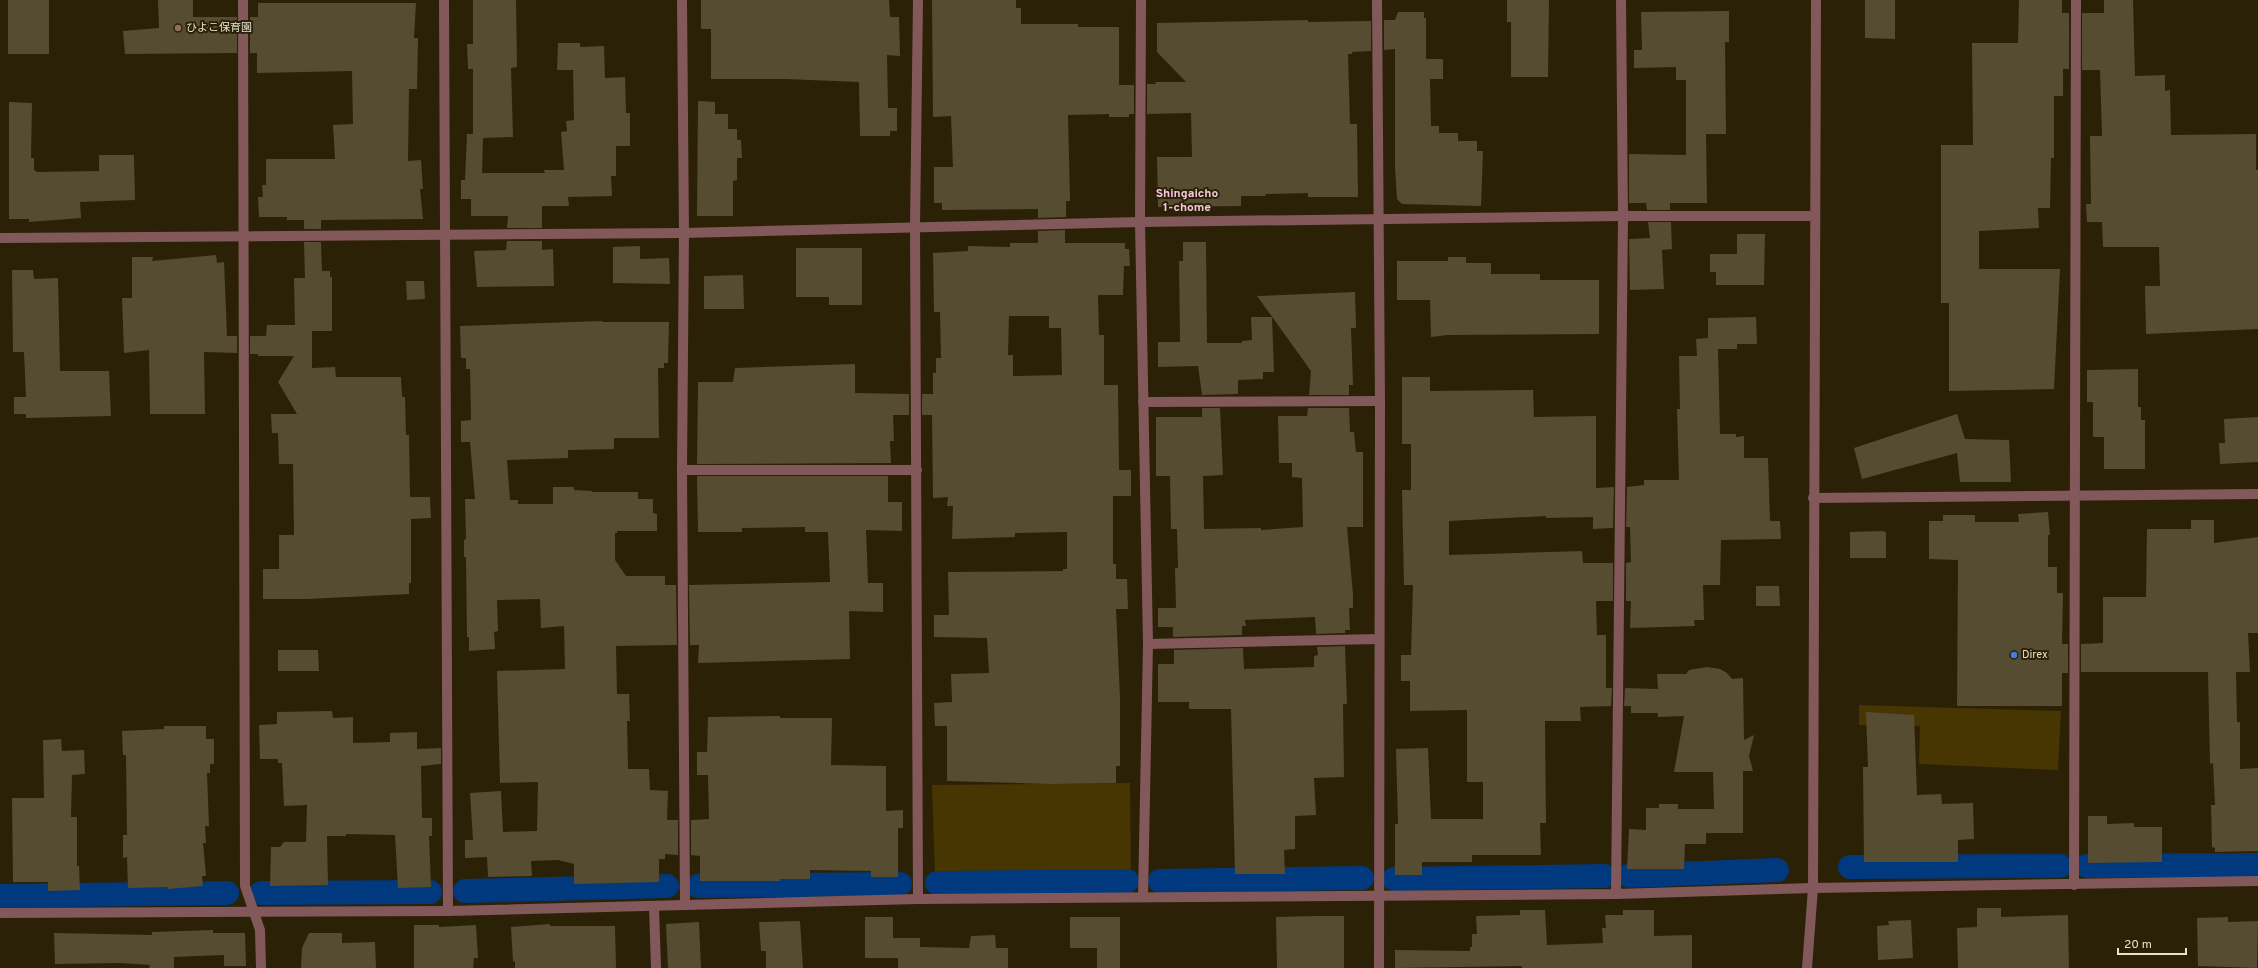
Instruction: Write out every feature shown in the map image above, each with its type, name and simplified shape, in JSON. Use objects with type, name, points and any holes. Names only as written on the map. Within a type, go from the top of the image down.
[{"type":"street","points":[[243,0],[245,886],[260,930],[261,968]]},
{"type":"street","points":[[444,0],[448,911]]},
{"type":"street","points":[[682,0],[684,233],[682,470],[685,905]]},
{"type":"street","points":[[918,0],[915,226],[918,899]]},
{"type":"street","points":[[1141,0],[1140,222],[1148,644],[1143,897]]},
{"type":"street","points":[[1378,0],[1380,221],[1379,968]]},
{"type":"street","points":[[1616,894],[1623,216],[1621,0]]},
{"type":"street","points":[[1807,968],[1813,888],[1813,498],[1816,0]]},
{"type":"street","points":[[2074,885],[2076,0]]},
{"type":"street","points":[[5,238],[444,236],[684,233],[915,226],[1140,222],[1380,221],[1623,216],[1815,216]]},
{"type":"street","points":[[1143,402],[1380,402]]},
{"type":"street","points":[[682,470],[916,470]]},
{"type":"street","points":[[1813,498],[2258,494]]},
{"type":"street","points":[[1148,644],[1379,639]]},
{"type":"street","points":[[5,913],[448,911],[918,899],[1378,897],[1616,894],[1813,888],[2258,881]]},
{"type":"street","points":[[654,906],[656,968]]},
{"type":"shaded area","points":[[1859,705],[2061,711],[2058,770],[1919,764],[1920,726],[1859,725]]},
{"type":"shaded area","points":[[1130,783],[1131,877],[935,877],[932,785]]},
{"type":"building","points":[[8,0],[49,0],[49,54],[8,54]]},
{"type":"building","points":[[158,0],[193,0],[193,17],[237,17],[237,53],[125,54],[123,31],[159,28]]},
{"type":"building","points":[[473,0],[516,0],[517,67],[511,68],[513,137],[483,138],[482,173],[545,173],[544,170],[564,170],[561,132],[567,131],[566,121],[574,120],[573,70],[557,70],[558,43],[580,43],[580,47],[604,46],[605,78],[625,77],[626,113],[630,113],[630,146],[616,146],[616,176],[611,176],[612,196],[568,197],[569,206],[542,206],[542,228],[507,228],[508,216],[471,216],[471,199],[461,199],[461,180],[465,180],[467,134],[473,134],[473,69],[468,69],[467,44],[473,44]]},
{"type":"building","points":[[701,0],[889,0],[890,17],[899,17],[900,56],[887,55],[888,108],[897,108],[897,131],[890,131],[890,136],[860,136],[859,82],[785,79],[711,79],[711,29],[701,29]]},
{"type":"building","points":[[932,0],[1016,0],[1016,8],[1021,8],[1021,24],[1078,24],[1078,27],[1119,27],[1119,85],[1134,85],[1134,114],[1129,114],[1129,117],[1109,117],[1109,114],[1068,115],[1070,201],[1066,201],[1066,217],[1038,218],[1038,209],[942,210],[942,203],[934,203],[934,167],[953,167],[951,116],[933,117]]},
{"type":"building","points":[[1507,0],[1549,0],[1548,77],[1511,77],[1511,22],[1507,22]]},
{"type":"building","points":[[1865,0],[1895,0],[1895,39],[1865,38]]},
{"type":"building","points":[[2019,0],[2062,0],[2062,13],[2069,13],[2069,69],[2063,69],[2063,96],[2054,96],[2054,158],[2051,158],[2050,208],[2038,208],[2039,228],[1979,231],[1979,269],[2060,269],[2054,389],[1949,391],[1949,303],[1941,303],[1941,145],[1973,145],[1972,43],[2018,43]]},
{"type":"building","points":[[2104,0],[2133,0],[2135,76],[2165,75],[2165,91],[2170,90],[2171,135],[2256,134],[2256,170],[2258,170],[2258,329],[2146,334],[2145,286],[2160,286],[2159,247],[2103,247],[2102,222],[2087,222],[2086,204],[2091,204],[2090,136],[2102,136],[2100,70],[2082,70],[2082,13],[2104,13]]},
{"type":"building","points":[[258,3],[416,3],[414,38],[418,38],[417,89],[409,89],[408,161],[421,160],[423,189],[420,189],[423,219],[321,220],[321,229],[304,229],[304,220],[287,220],[287,217],[259,217],[258,197],[263,197],[262,185],[266,185],[266,159],[335,159],[333,125],[353,124],[352,71],[257,73],[257,53],[250,53],[250,17],[258,17]]},
{"type":"building","points":[[1729,11],[1729,42],[1725,42],[1726,134],[1706,134],[1707,203],[1670,203],[1670,210],[1647,210],[1646,203],[1629,203],[1629,154],[1686,155],[1686,80],[1676,80],[1676,67],[1634,68],[1634,50],[1642,50],[1641,12]]},
{"type":"building","points":[[1398,12],[1424,12],[1424,18],[1426,18],[1426,59],[1443,59],[1443,79],[1430,79],[1431,126],[1439,126],[1439,133],[1458,133],[1458,141],[1477,141],[1477,151],[1483,151],[1481,206],[1402,204],[1397,199],[1395,167],[1395,49],[1384,50],[1384,20],[1395,20]]},
{"type":"building","points":[[1308,20],[1308,22],[1371,21],[1371,51],[1352,52],[1352,54],[1348,54],[1350,124],[1357,124],[1358,197],[1308,197],[1308,193],[1265,194],[1266,196],[1241,196],[1241,206],[1158,207],[1157,157],[1192,157],[1191,113],[1147,114],[1147,84],[1156,84],[1155,82],[1186,82],[1157,52],[1157,23]]},
{"type":"building","points":[[698,101],[715,102],[715,114],[728,114],[728,129],[737,129],[737,140],[741,140],[742,158],[737,158],[737,180],[733,181],[733,216],[697,216]]},
{"type":"building","points":[[9,102],[32,103],[31,158],[34,158],[34,170],[37,172],[99,171],[99,155],[134,155],[135,200],[80,202],[81,218],[29,222],[29,219],[9,219]]},
{"type":"building","points":[[1648,222],[1671,222],[1672,249],[1662,250],[1664,289],[1630,290],[1629,239],[1650,238]]},
{"type":"building","points":[[1065,230],[1065,243],[1125,243],[1125,249],[1129,249],[1130,266],[1124,266],[1123,295],[1098,295],[1099,335],[1104,335],[1104,385],[1118,385],[1119,470],[1131,470],[1131,496],[1113,496],[1113,564],[1116,564],[1116,579],[1127,579],[1128,609],[1116,609],[1120,697],[1120,766],[1116,766],[1116,783],[1051,784],[947,781],[947,726],[935,726],[934,703],[952,702],[951,674],[989,673],[987,638],[934,637],[934,615],[949,615],[948,572],[1063,571],[1063,569],[1067,569],[1067,532],[1015,533],[1015,537],[952,539],[953,506],[947,506],[948,497],[933,498],[932,415],[922,415],[922,394],[933,394],[933,373],[936,373],[936,358],[941,358],[940,312],[934,312],[933,253],[968,251],[968,246],[1010,247],[1010,243],[1038,243],[1038,231]],"holes":[[[1009,316],[1049,316],[1049,328],[1061,328],[1062,375],[1013,376],[1013,355],[1008,355]]]},
{"type":"building","points":[[1737,234],[1765,234],[1764,285],[1716,285],[1716,272],[1710,272],[1710,254],[1737,254]]},
{"type":"building","points":[[507,241],[542,241],[542,250],[553,249],[554,286],[477,287],[474,251],[506,250]]},
{"type":"building","points":[[304,242],[321,242],[322,271],[330,271],[330,277],[332,277],[332,331],[312,331],[312,368],[335,367],[336,377],[401,377],[402,397],[405,397],[406,435],[409,435],[410,497],[430,497],[431,518],[411,519],[411,583],[409,583],[409,594],[307,599],[263,599],[263,569],[279,569],[279,535],[294,535],[293,464],[279,464],[278,433],[272,433],[271,414],[297,414],[278,382],[294,356],[258,356],[258,354],[250,354],[250,336],[266,336],[267,325],[295,325],[294,278],[305,278]]},
{"type":"building","points":[[1183,242],[1206,242],[1207,343],[1242,343],[1242,341],[1252,340],[1251,317],[1272,317],[1274,372],[1263,372],[1263,379],[1238,380],[1238,394],[1202,395],[1198,366],[1158,367],[1158,342],[1180,342],[1179,261],[1183,261]]},
{"type":"building","points":[[640,246],[640,259],[669,258],[670,284],[613,283],[613,247]]},
{"type":"building","points":[[796,248],[862,248],[862,305],[829,305],[829,297],[796,297]]},
{"type":"building","points":[[216,255],[217,263],[224,262],[227,336],[237,336],[237,353],[204,352],[205,414],[150,414],[149,350],[124,353],[122,298],[132,298],[132,257],[153,257],[152,261]]},
{"type":"building","points":[[1448,257],[1466,257],[1466,263],[1491,263],[1491,274],[1540,274],[1540,280],[1599,280],[1599,334],[1448,335],[1431,337],[1430,300],[1397,300],[1397,261],[1448,261]]},
{"type":"building","points":[[12,270],[33,270],[34,279],[58,278],[60,371],[109,371],[111,416],[26,418],[26,414],[14,414],[14,397],[26,397],[24,352],[13,352]]},
{"type":"building","points":[[743,275],[744,309],[704,309],[704,276]]},
{"type":"building","points":[[406,281],[424,281],[425,299],[407,300]]},
{"type":"building","points":[[1355,292],[1356,328],[1351,328],[1353,385],[1349,385],[1349,395],[1309,395],[1311,371],[1257,296]]},
{"type":"building","points":[[1756,317],[1757,344],[1737,344],[1737,349],[1718,349],[1720,434],[1736,434],[1736,437],[1744,436],[1744,458],[1768,458],[1770,521],[1780,521],[1781,539],[1721,540],[1720,585],[1703,585],[1704,620],[1694,620],[1695,626],[1630,628],[1631,601],[1626,601],[1626,563],[1631,562],[1630,527],[1626,527],[1627,487],[1644,485],[1644,480],[1679,480],[1677,409],[1680,409],[1679,356],[1697,356],[1696,339],[1708,338],[1708,318]]},
{"type":"building","points":[[602,321],[669,322],[668,363],[664,363],[664,368],[658,368],[659,438],[614,438],[614,449],[568,450],[568,458],[507,460],[510,500],[518,500],[518,504],[553,504],[553,487],[574,487],[574,490],[592,492],[638,492],[638,499],[653,499],[653,513],[657,514],[657,531],[617,531],[617,533],[615,533],[615,560],[626,576],[665,576],[665,585],[676,585],[677,645],[616,646],[617,694],[629,694],[630,721],[627,721],[628,769],[649,769],[650,790],[668,791],[667,820],[678,820],[678,855],[665,854],[665,859],[659,859],[659,882],[574,884],[574,864],[558,860],[531,861],[532,876],[488,877],[487,857],[465,858],[465,840],[473,840],[470,793],[501,791],[503,832],[537,831],[538,782],[500,783],[497,671],[565,669],[564,626],[541,628],[540,599],[497,600],[498,631],[494,632],[495,649],[469,651],[469,637],[467,637],[466,557],[464,557],[464,540],[466,539],[465,499],[475,499],[470,442],[461,442],[461,421],[471,420],[470,369],[466,369],[466,358],[461,358],[460,326]]},
{"type":"building","points":[[855,364],[855,393],[909,394],[909,415],[893,415],[894,441],[890,441],[891,463],[697,464],[698,382],[733,382],[735,368]]},
{"type":"building","points":[[2138,369],[2138,407],[2141,407],[2141,420],[2145,420],[2145,469],[2104,469],[2104,437],[2093,437],[2093,402],[2087,402],[2087,370]]},
{"type":"building","points":[[1402,377],[1430,377],[1430,391],[1533,390],[1534,417],[1596,416],[1596,488],[1614,487],[1613,528],[1593,529],[1593,517],[1546,518],[1546,516],[1449,521],[1449,555],[1582,551],[1583,563],[1613,563],[1613,601],[1596,601],[1597,635],[1606,635],[1606,688],[1612,688],[1611,706],[1580,707],[1581,721],[1545,721],[1546,823],[1540,823],[1541,855],[1472,855],[1472,862],[1422,862],[1422,875],[1395,875],[1395,824],[1398,824],[1396,749],[1428,748],[1431,819],[1483,819],[1483,782],[1467,782],[1467,710],[1410,711],[1410,681],[1401,681],[1401,655],[1411,655],[1413,585],[1404,585],[1402,490],[1411,490],[1411,444],[1402,444]]},
{"type":"building","points":[[1202,408],[1220,408],[1223,475],[1203,476],[1204,529],[1261,528],[1261,530],[1303,527],[1302,478],[1292,477],[1292,463],[1279,463],[1278,416],[1307,416],[1308,408],[1349,408],[1350,432],[1354,432],[1356,452],[1363,452],[1363,527],[1347,527],[1353,595],[1353,608],[1349,608],[1350,630],[1345,630],[1345,633],[1316,634],[1315,617],[1245,620],[1246,626],[1242,626],[1242,635],[1173,637],[1173,627],[1158,627],[1158,608],[1176,608],[1175,568],[1178,568],[1177,529],[1171,529],[1170,476],[1156,476],[1156,417],[1202,417]]},
{"type":"building","points":[[1957,414],[1965,439],[2009,440],[2011,482],[1960,482],[1957,453],[1862,479],[1854,448]]},
{"type":"building","points":[[2258,417],[2258,462],[2220,464],[2219,443],[2225,443],[2224,419]]},
{"type":"building","points":[[697,476],[888,476],[888,502],[902,502],[902,531],[866,530],[868,583],[883,583],[883,612],[849,611],[850,659],[698,663],[699,645],[690,645],[689,585],[830,582],[828,532],[805,532],[805,527],[742,528],[742,532],[698,532]]},
{"type":"building","points":[[2048,512],[2050,535],[2048,535],[2048,567],[2057,567],[2057,593],[2063,593],[2062,644],[2068,644],[2068,673],[2062,673],[2062,706],[1957,706],[1958,560],[1929,559],[1929,521],[1943,521],[1943,515],[1975,515],[1975,522],[2019,522],[2018,514]]},
{"type":"building","points":[[2191,520],[2214,520],[2214,543],[2258,537],[2258,633],[2248,633],[2250,672],[2236,672],[2237,722],[2240,722],[2240,769],[2258,768],[2258,851],[2215,852],[2215,848],[2212,847],[2211,805],[2215,805],[2213,763],[2210,764],[2208,672],[2081,672],[2081,644],[2103,643],[2103,597],[2146,597],[2147,529],[2191,529]]},
{"type":"building","points":[[1850,532],[1886,532],[1886,558],[1850,558]]},
{"type":"building","points":[[1756,586],[1779,586],[1780,606],[1756,606]]},
{"type":"building","points":[[1345,646],[1347,704],[1343,704],[1344,777],[1314,778],[1316,815],[1295,816],[1295,849],[1284,850],[1285,874],[1235,874],[1231,709],[1189,709],[1189,702],[1158,702],[1158,664],[1174,664],[1174,650],[1243,648],[1244,669],[1314,667],[1314,656],[1318,655],[1317,647]]},
{"type":"building","points":[[278,650],[318,650],[319,671],[278,671]]},
{"type":"building","points":[[1707,667],[1720,669],[1727,673],[1732,679],[1743,678],[1744,740],[1754,735],[1749,756],[1753,771],[1743,771],[1743,833],[1706,833],[1706,844],[1685,844],[1684,869],[1627,869],[1629,829],[1646,830],[1646,808],[1659,808],[1659,804],[1678,804],[1678,809],[1714,809],[1713,772],[1674,772],[1684,716],[1658,717],[1658,713],[1631,713],[1631,706],[1624,706],[1625,688],[1658,689],[1657,674],[1686,674],[1689,670]]},
{"type":"building","points":[[332,711],[333,718],[353,717],[353,743],[390,742],[390,733],[417,732],[417,749],[441,748],[441,764],[421,766],[422,818],[432,818],[432,836],[429,836],[431,887],[398,888],[395,835],[346,834],[346,836],[327,836],[328,885],[270,886],[271,847],[280,847],[284,842],[306,842],[307,805],[284,806],[282,763],[278,763],[278,759],[260,759],[259,725],[277,724],[277,712]]},
{"type":"building","points":[[1866,712],[1914,715],[1917,795],[1941,794],[1942,804],[1973,803],[1974,839],[1958,840],[1958,862],[1864,862],[1863,767],[1868,767]]},
{"type":"building","points":[[780,716],[780,718],[832,718],[831,765],[886,766],[886,811],[903,810],[903,828],[898,828],[898,877],[871,877],[871,871],[810,870],[810,879],[780,879],[780,881],[700,881],[700,856],[691,855],[691,820],[709,819],[708,775],[697,775],[697,752],[707,752],[708,717]]},
{"type":"building","points":[[164,726],[206,726],[206,739],[214,739],[214,764],[210,764],[210,773],[207,773],[209,826],[205,826],[206,843],[203,843],[206,876],[202,876],[203,886],[168,889],[168,887],[128,888],[127,857],[123,858],[123,835],[127,835],[126,755],[123,755],[122,731],[164,729]]},
{"type":"building","points":[[61,739],[62,751],[84,750],[85,774],[72,775],[71,817],[77,817],[77,866],[79,866],[80,890],[48,891],[48,882],[13,882],[12,798],[44,798],[43,740]]},
{"type":"building","points":[[2088,816],[2107,816],[2107,824],[2134,823],[2134,827],[2162,827],[2162,862],[2088,863]]},
{"type":"building","points":[[1977,908],[2001,908],[2001,917],[2068,915],[2069,968],[1958,968],[1957,928],[1977,927]]},
{"type":"building","points":[[1520,910],[1545,910],[1547,945],[1603,943],[1602,928],[1606,928],[1605,915],[1623,915],[1623,910],[1654,910],[1654,936],[1692,935],[1692,968],[1522,968],[1522,966],[1395,968],[1395,950],[1470,951],[1470,947],[1472,947],[1472,934],[1477,934],[1476,916],[1520,915]]},
{"type":"building","points":[[1344,916],[1344,968],[1277,968],[1276,917]]},
{"type":"building","points":[[865,917],[893,917],[893,938],[920,938],[920,947],[969,948],[971,936],[995,935],[996,948],[1008,948],[1008,968],[898,968],[898,958],[865,958]]},
{"type":"building","points":[[1070,917],[1120,917],[1120,968],[1097,968],[1097,948],[1070,948]]},
{"type":"building","points":[[2228,917],[2228,922],[2258,921],[2257,968],[2198,966],[2197,918]]},
{"type":"building","points":[[1911,920],[1913,958],[1878,960],[1877,926],[1889,925],[1888,921]]},
{"type":"building","points":[[800,921],[803,968],[766,968],[766,951],[761,951],[759,922]]},
{"type":"building","points":[[699,922],[701,968],[668,968],[666,924]]},
{"type":"building","points":[[550,924],[550,926],[615,926],[616,968],[515,968],[515,961],[513,962],[511,927]]},
{"type":"building","points":[[414,925],[439,925],[439,927],[476,925],[478,958],[474,958],[473,968],[414,968]]},
{"type":"building","points":[[213,930],[213,933],[245,933],[246,966],[224,966],[224,955],[174,957],[174,968],[149,968],[150,965],[121,963],[55,964],[54,933],[152,935],[152,932]]},
{"type":"building","points":[[309,933],[342,933],[342,943],[375,942],[376,968],[301,968],[302,948]]},
{"type":"waterway","points":[[2087,866],[2258,865]]},
{"type":"waterway","points":[[1850,867],[2060,866]]},
{"type":"waterway","points":[[1629,876],[1777,870]]},
{"type":"waterway","points":[[1394,879],[1604,876]]},
{"type":"waterway","points":[[1160,881],[1362,878]]},
{"type":"waterway","points":[[937,883],[1127,881]]},
{"type":"waterway","points":[[698,886],[900,884]]},
{"type":"waterway","points":[[465,891],[667,886]]},
{"type":"waterway","points":[[261,893],[430,892]]},
{"type":"waterway","points":[[0,896],[227,893]]},
{"type":"place","name":"ひよこ保育園","points":[[178,28]]},
{"type":"place","name":"Direx","points":[[2014,655]]},
{"type":"district","name":"Shingaicho 1-chome","points":[[1187,201]]}]
